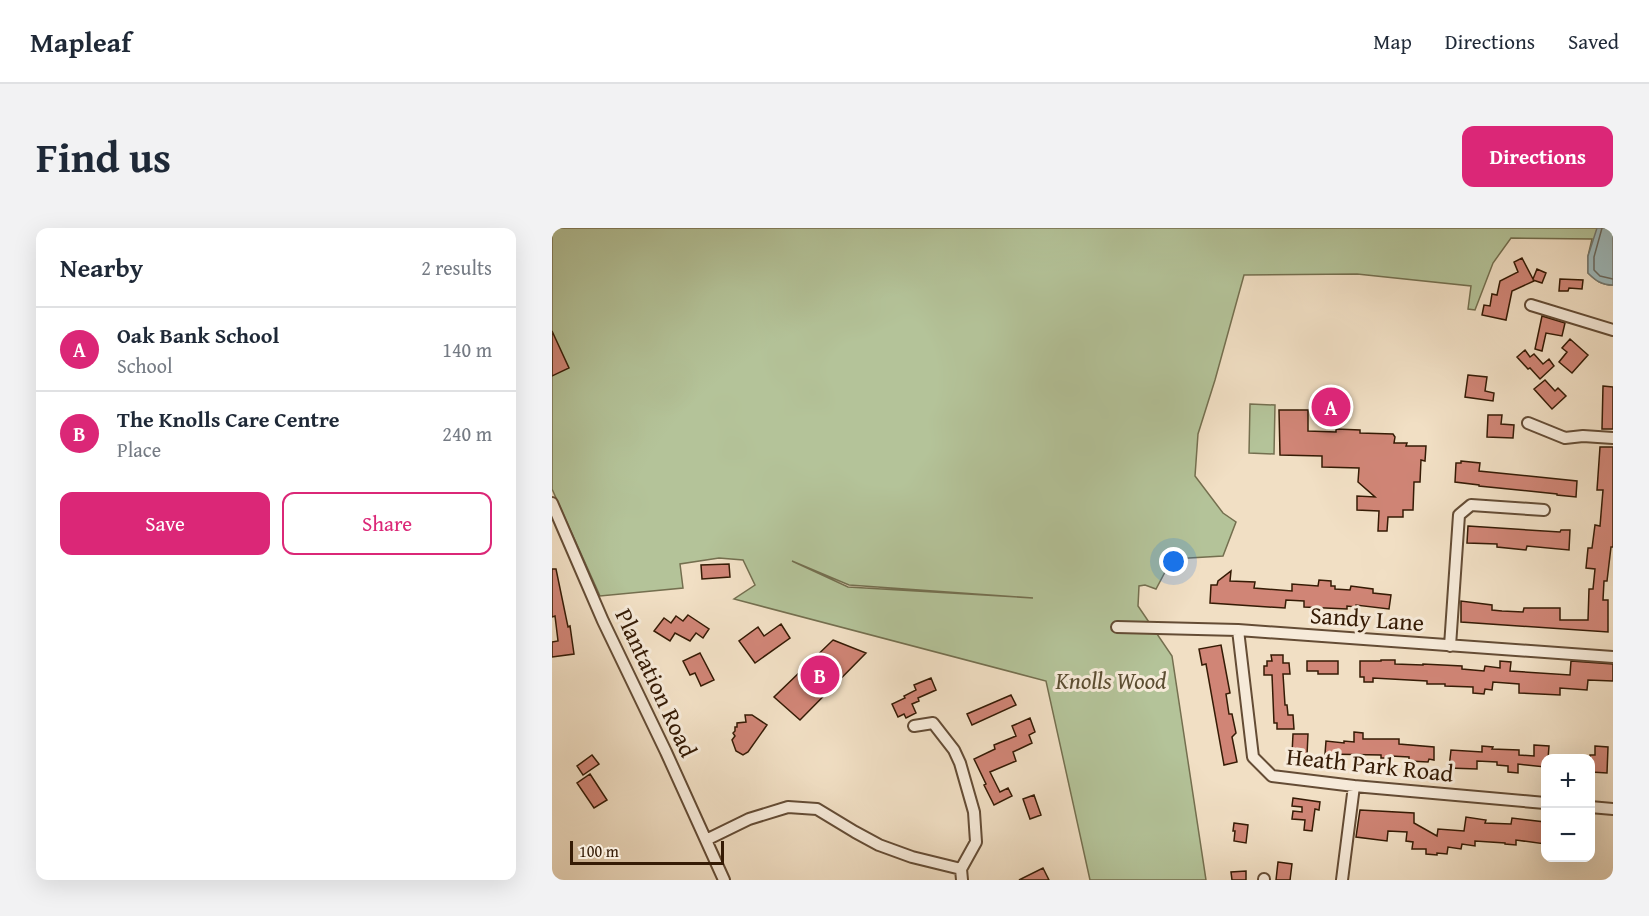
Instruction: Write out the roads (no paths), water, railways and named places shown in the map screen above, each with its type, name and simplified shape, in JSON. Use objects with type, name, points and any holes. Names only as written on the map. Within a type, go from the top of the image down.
[{"type":"street","points":[[1531,306],[1613,330]]},
{"type":"street","points":[[1528,423],[1565,438],[1583,436],[1613,438]]},
{"type":"street","name":"Plantation Road","points":[[552,503],[603,621],[724,880]]},
{"type":"street","points":[[1450,646],[1459,515],[1472,505],[1544,510]]},
{"type":"street","name":"Sandy Lane","points":[[1117,627],[1238,630],[1613,657]]},
{"type":"street","name":"Heath Park Road","points":[[1238,630],[1253,757],[1272,776],[1354,786],[1541,803]]},
{"type":"street","points":[[706,840],[749,819],[788,807],[817,809],[879,845],[962,874],[976,842],[974,812],[960,763],[954,750],[933,723],[914,726]]},
{"type":"street","points":[[1342,880],[1354,786]]},
{"type":"street","points":[[1595,807],[1613,809]]},
{"type":"water","points":[[1597,228],[1613,228],[1613,285],[1599,282],[1588,273],[1588,256]]},
{"type":"place","name":"Oak Bank School","points":[[1331,407]]},
{"type":"place","name":"The Knolls Care Centre","points":[[820,675]]},
{"type":"park label","name":"Knolls Wood","points":[[1111,681]]}]
